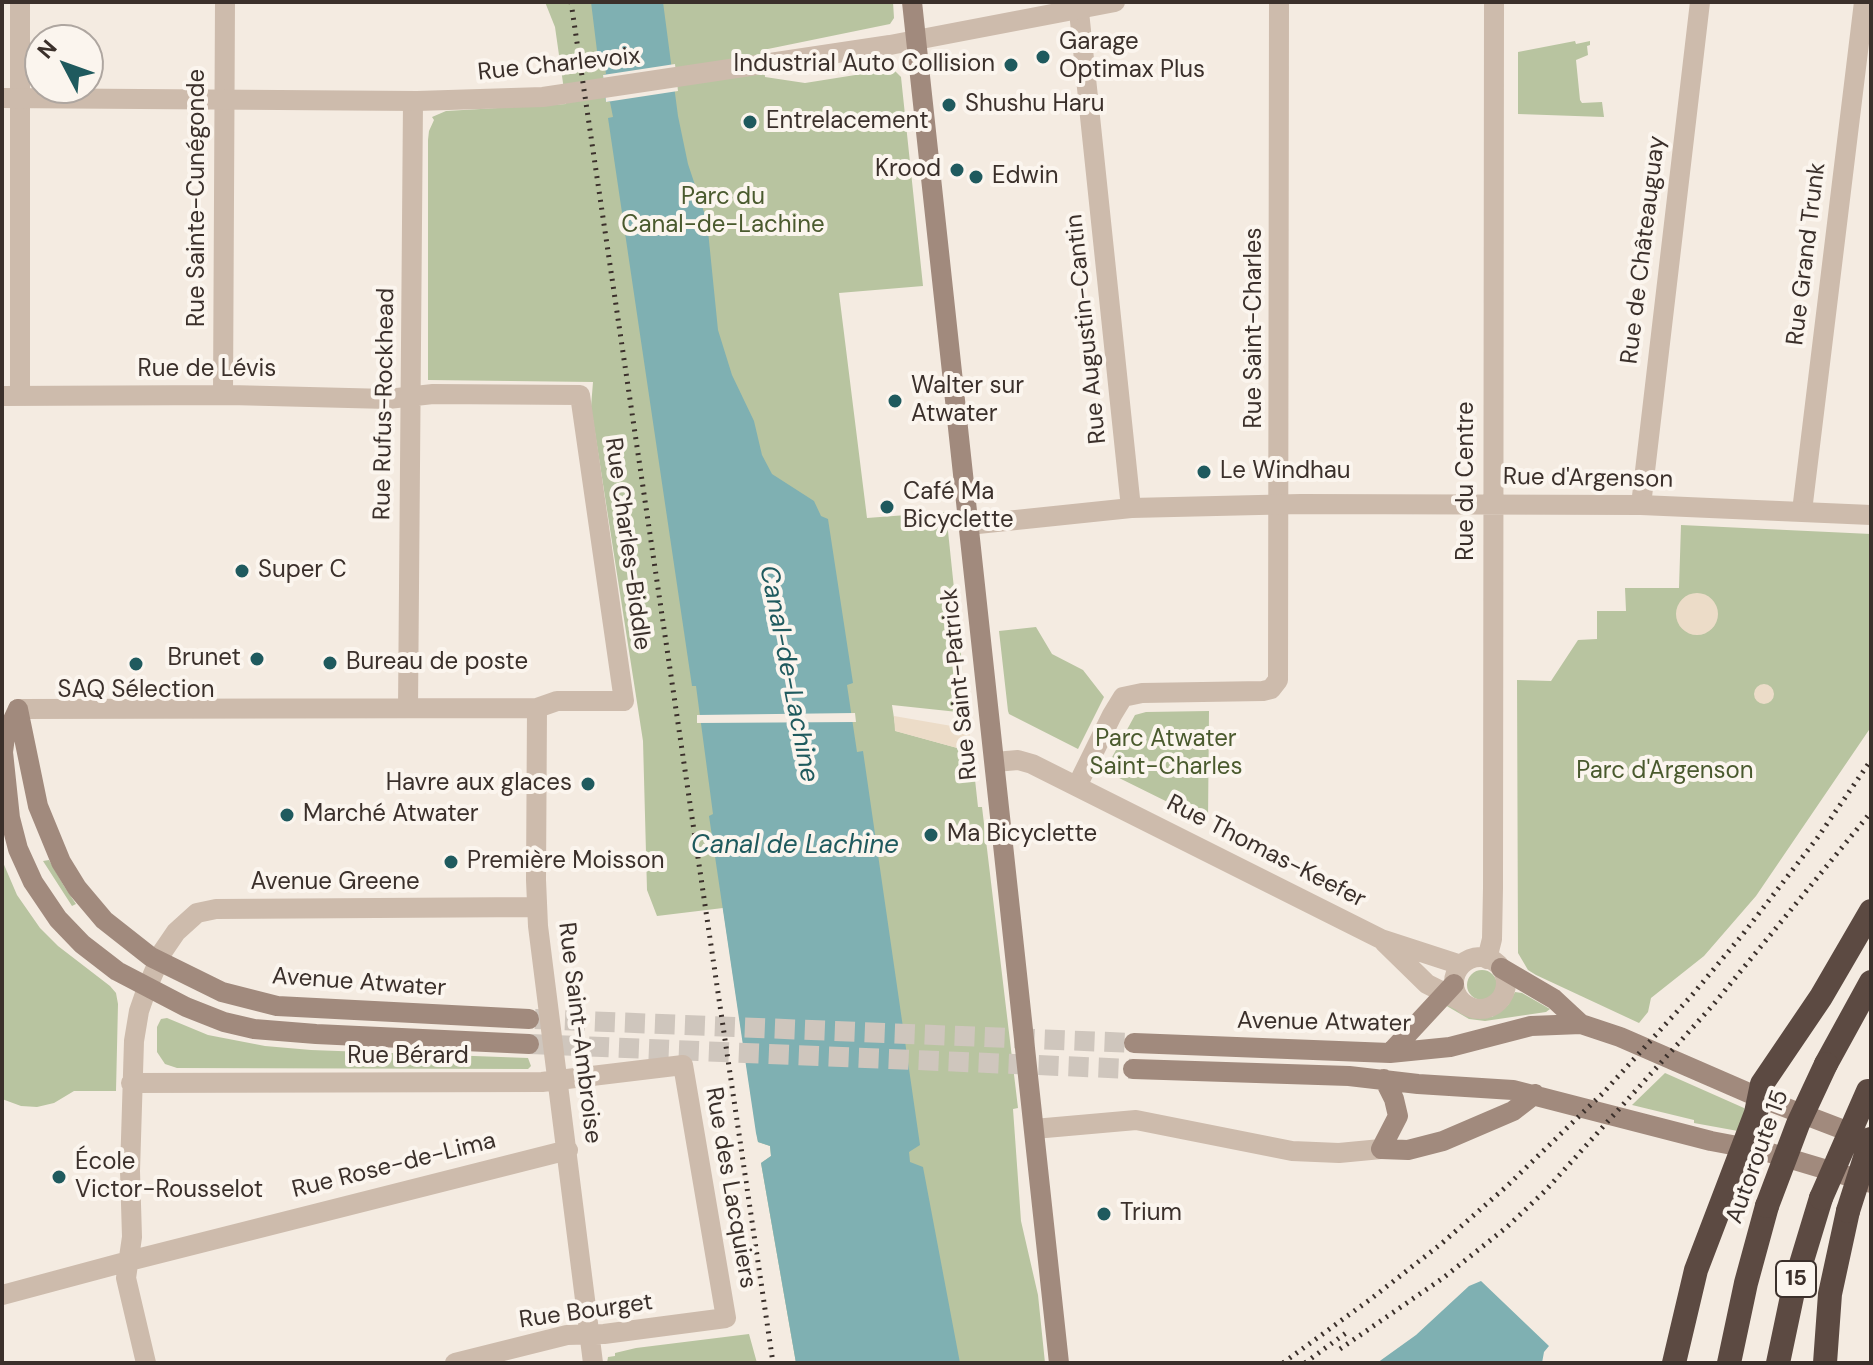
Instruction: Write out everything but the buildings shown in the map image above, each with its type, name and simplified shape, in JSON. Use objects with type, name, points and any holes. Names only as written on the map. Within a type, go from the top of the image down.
[{"type":"highway","points":[[1674,1363],[1696,1270],[1756,1113],[1765,1078],[1821,997],[1871,911]]},
{"type":"highway","name":"Autoroute 15","points":[[1729,1363],[1767,1206],[1794,1133],[1826,1064],[1871,982]]},
{"type":"highway","name":"15","points":[[1778,1363],[1794,1287],[1821,1198],[1846,1136],[1870,1089]]},
{"type":"highway","points":[[1825,1363],[1830,1294],[1848,1211],[1871,1140]]},
{"type":"main road","name":"Rue Saint-Patrick","points":[[912,2],[1059,1362]]},
{"type":"main road","points":[[7,708],[3,757],[15,840],[42,897],[58,919],[91,952],[147,988],[208,1016],[260,1030],[529,1044]]},
{"type":"main road","name":"Avenue Atwater","points":[[7,708],[38,806],[61,862],[77,888],[104,920],[159,961],[222,992],[277,1006],[529,1019]]},
{"type":"main road","points":[[1494,964],[1554,999],[1581,1024]]},
{"type":"main road","points":[[1390,1053],[1450,986]]},
{"type":"main road","name":"Avenue Atwater","points":[[1134,1043],[1390,1053],[1450,1047],[1531,1026],[1581,1024],[1871,1140]]},
{"type":"main road","points":[[1133,1069],[1384,1079],[1497,1088],[1535,1094],[1624,1119],[1764,1151],[1871,1183]]},
{"type":"main road","points":[[1384,1079],[1398,1116],[1381,1149],[1408,1150],[1443,1141],[1513,1111],[1535,1094]]},
{"type":"street","points":[[11,396],[11,98],[20,2]]},
{"type":"street","name":"Rue Sainte-Cunégonde","points":[[223,395],[225,2]]},
{"type":"street","name":"Rue Charlevoix","points":[[11,98],[413,101],[525,98],[764,64],[916,39],[1078,6],[1115,2]]},
{"type":"street","name":"Rue Saint-Charles","points":[[1077,786],[1116,708],[1128,695],[1263,691],[1271,689],[1279,676],[1279,2]]},
{"type":"street","name":"Rue du Centre","points":[[1494,2],[1494,964]]},
{"type":"street","name":"Rue de Châteauguay","points":[[1641,505],[1700,2]]},
{"type":"street","name":"Rue Grand Trunk","points":[[1802,511],[1864,2]]},
{"type":"street","name":"Rue Augustin-Cantin","points":[[1078,6],[1131,508]]},
{"type":"street","name":"Rue Rufus-Rockhead","points":[[408,708],[413,101]]},
{"type":"street","name":"Rue de Lévis","points":[[11,396],[223,395],[388,399],[411,396],[580,395]]},
{"type":"street","name":"Rue Charles-Biddle","points":[[537,708],[557,701],[624,701],[580,395]]},
{"type":"street","name":"Rue d'Argenson","points":[[968,525],[1131,508],[1279,505],[1641,505],[1871,515]]},
{"type":"street","points":[[7,708],[537,708]]},
{"type":"street","name":"Rue Saint-Ambroise","points":[[537,708],[537,907],[593,1363]]},
{"type":"street","name":"Rue Thomas-Keefer","points":[[995,762],[1028,762],[1077,786],[1381,939],[1450,986]]},
{"type":"street","name":"Avenue Greene","points":[[146,1363],[127,1287],[132,1237],[131,1083],[135,1030],[147,988],[159,961],[182,924],[205,910],[537,907]]},
{"type":"street","name":"Rue Thomas-Keefer","points":[[1381,939],[1450,986]]},
{"type":"street","points":[[1472,959],[1494,964],[1505,986],[1497,1003],[1479,1009],[1450,986],[1472,959]]},
{"type":"street","name":"Rue Bérard","points":[[131,1083],[531,1082],[683,1065]]},
{"type":"street","name":"Rue des Lacquiers","points":[[683,1065],[726,1318]]},
{"type":"street","points":[[1034,1129],[1136,1120],[1292,1151],[1339,1153],[1381,1149]]},
{"type":"street","name":"Rue Rose-de-Lima","points":[[2,1295],[568,1150]]},
{"type":"street","name":"Rue Bourget","points":[[455,1363],[562,1336],[726,1318]]},
{"type":"green space","name":"Parc du Canal-de-Lachine","points":[[545,2],[893,2],[894,18],[890,24],[763,50],[765,77],[805,83],[893,69],[901,77],[923,286],[839,293],[867,518],[946,512],[967,713],[892,705],[896,731],[972,752],[978,807],[982,807],[1018,1108],[1013,1109],[1021,1221],[1038,1295],[1045,1363],[796,1363],[761,1163],[771,1156],[770,1146],[758,1142],[723,908],[657,916],[647,890],[643,741],[591,407],[593,382],[428,380],[428,140],[434,120],[432,117],[446,111],[566,104],[555,27]]},
{"type":"green space","points":[[1575,41],[1576,44],[1590,41],[1588,55],[1576,60],[1580,100],[1582,103],[1602,102],[1604,117],[1518,114],[1518,52]]},
{"type":"green space","name":"Parc d'Argenson","points":[[1681,525],[1871,534],[1871,727],[1756,896],[1704,956],[1651,998],[1648,1012],[1639,1023],[1536,975],[1528,970],[1518,953],[1517,680],[1551,681],[1578,640],[1597,639],[1597,611],[1626,611],[1625,588],[1679,588]]},
{"type":"green space","name":"Parc Atwater Saint-Charles","points":[[1036,627],[1052,654],[1083,670],[1104,697],[1078,749],[1009,714],[999,631]]},
{"type":"green space","name":"Parc Atwater Saint-Charles","points":[[1209,711],[1208,822],[1109,773],[1110,761],[1135,715],[1146,712]]},
{"type":"green space","points":[[2,860],[17,895],[40,928],[116,993],[116,1091],[74,1091],[54,1103],[37,1107],[21,1106],[2,1099]]},
{"type":"green space","points":[[49,860],[76,904],[72,906],[43,861]]},
{"type":"green space","points":[[1482,970],[1492,975],[1497,985],[1492,995],[1482,1000],[1472,995],[1467,985],[1472,975]]},
{"type":"green space","points":[[1515,992],[1550,1009],[1485,1021],[1469,1019],[1445,1005],[1447,1002],[1469,1016],[1492,1017],[1508,1005]]},
{"type":"green space","points":[[167,1018],[208,1035],[265,1046],[528,1058],[531,1066],[528,1069],[177,1068],[165,1064],[157,1052],[157,1027],[161,1019]]},
{"type":"green space","points":[[1665,1073],[1744,1108],[1748,1112],[1738,1131],[1694,1123],[1694,1120],[1632,1105]]},
{"type":"green space","points":[[749,1334],[757,1363],[607,1363],[608,1357],[615,1356],[615,1353],[636,1348]]},
{"type":"shaded area","points":[[1697,593],[1712,599],[1718,614],[1712,629],[1697,635],[1682,629],[1676,614],[1682,599]]},
{"type":"shaded area","points":[[1764,684],[1771,687],[1774,694],[1771,701],[1764,704],[1757,701],[1754,694],[1757,687]]},
{"type":"shaded area","points":[[894,716],[969,729],[972,752],[895,731]]},
{"type":"water","name":"Canal de Lachine","points":[[591,2],[663,2],[678,116],[688,164],[707,221],[718,330],[732,375],[754,421],[762,455],[772,474],[814,501],[821,516],[828,519],[853,683],[847,685],[857,752],[863,751],[920,1145],[909,1152],[910,1162],[923,1167],[960,1363],[796,1363],[761,1163],[771,1156],[770,1146],[758,1142],[756,1133],[709,816],[713,814],[696,686],[692,686],[608,118],[613,117],[603,89],[603,75],[606,74],[604,59],[598,59]]},
{"type":"water","points":[[1481,1281],[1549,1346],[1542,1363],[1377,1363],[1416,1335],[1469,1286]]},
{"type":"pier","points":[[675,64],[678,91],[606,102],[603,75]]},
{"type":"pier","points":[[855,713],[856,722],[697,723],[697,715]]},
{"type":"tunnel","points":[[535,1019],[1134,1043]]},
{"type":"tunnel","points":[[529,1044],[1133,1069]]},
{"type":"railway","points":[[571,2],[773,1363]]},
{"type":"railway","points":[[1283,1363],[1441,1244],[1507,1186],[1603,1093],[1743,934],[1818,837],[1871,760]]},
{"type":"railway","points":[[1340,1349],[1443,1278],[1507,1227],[1545,1191],[1713,1005],[1871,812]]},
{"type":"railway","points":[[1305,1363],[1350,1330]]},
{"type":"place","name":"Garage Optimax Plus","points":[[1043,57]]},
{"type":"place","name":"Industrial Auto Collision","points":[[1011,65]]},
{"type":"place","name":"Shushu Haru","points":[[949,105]]},
{"type":"place","name":"Entrelacement","points":[[750,122]]},
{"type":"place","name":"Krood","points":[[957,170]]},
{"type":"place","name":"Edwin","points":[[976,177]]},
{"type":"place","name":"Walter sur Atwater","points":[[895,401]]},
{"type":"place","name":"Le Windhau","points":[[1204,472]]},
{"type":"place","name":"Café Ma Bicyclette","points":[[887,507]]},
{"type":"place","name":"Super C","points":[[242,571]]},
{"type":"place","name":"Brunet","points":[[257,659]]},
{"type":"place","name":"Bureau de poste","points":[[330,663]]},
{"type":"place","name":"SAQ Sélection","points":[[136,664]]},
{"type":"place","name":"Havre aux glaces","points":[[588,784]]},
{"type":"place","name":"Marché Atwater","points":[[287,815]]},
{"type":"place","name":"Ma Bicyclette","points":[[931,835]]},
{"type":"place","name":"Première Moisson","points":[[451,862]]},
{"type":"place","name":"École Victor-Rousselot","points":[[59,1177]]},
{"type":"place","name":"Trium","points":[[1104,1214]]},
{"type":"water label","name":"Canal-de-Lachine","points":[[788,674]]}]
